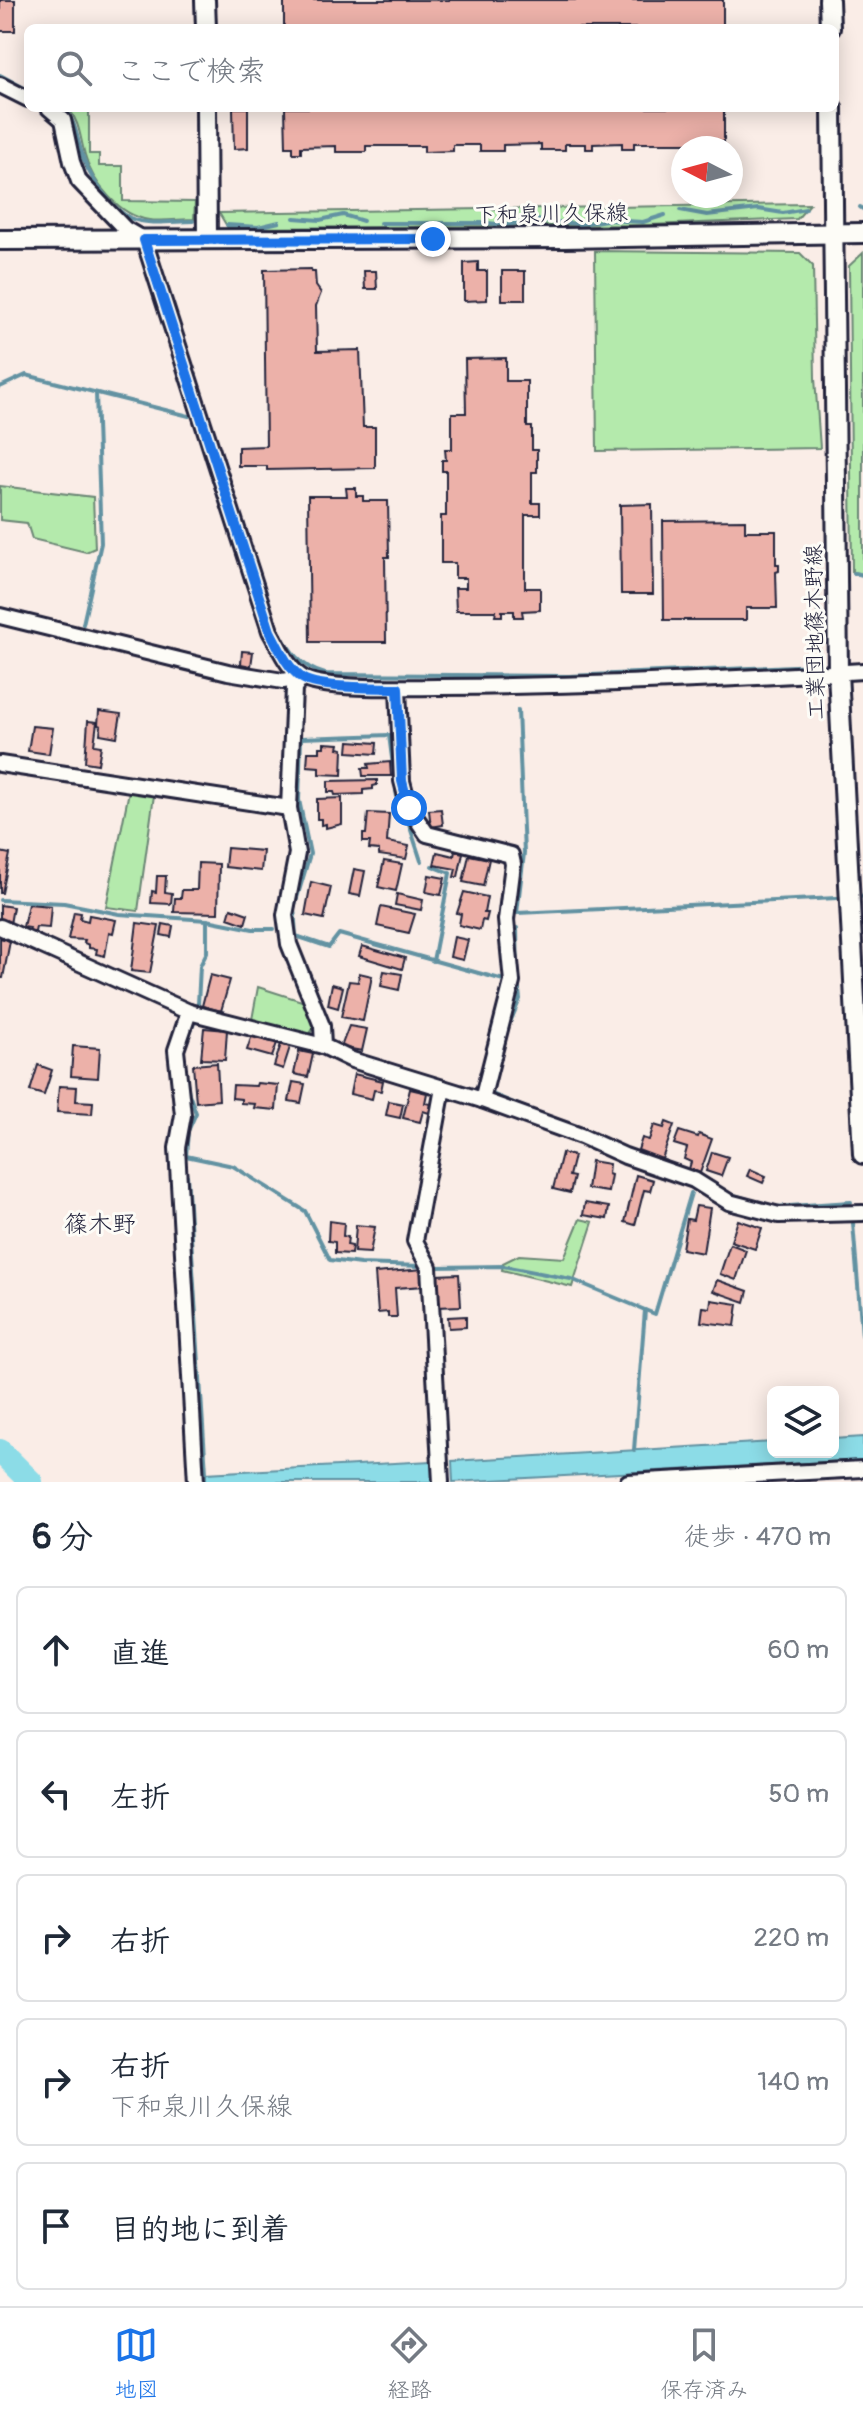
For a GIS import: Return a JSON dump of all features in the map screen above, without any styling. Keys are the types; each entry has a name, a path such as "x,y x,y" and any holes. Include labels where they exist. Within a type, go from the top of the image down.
{"street":[{"path":"205,0 206,24"},
{"path":"829,0 830,24"},
{"path":"0,85 24,97"},
{"path":"54,112 63,120 79,181 125,229 144,240 270,631 288,663 301,678"},
{"path":"206,112 207,239"},
{"name":"工業団地篠木野線","path":"832,112 838,672 863,1154"},
{"name":"下和泉川久保線","path":"0,240 564,238 863,233"},
{"path":"0,616 228,672 283,681 301,678 315,683 398,688 593,685 863,671"},
{"path":"301,678 294,688 289,808 297,853 285,915 289,944 322,1026 323,1046"},
{"path":"398,688 402,781 409,808 427,834 511,855 513,864 506,920 512,982 482,1100"},
{"path":"0,764 289,808"},
{"path":"0,927 189,1012 323,1046 352,1060 482,1100 694,1180 729,1202 779,1215 863,1213"},
{"path":"189,1012 176,1050 183,1115 177,1148 196,1482"},
{"path":"441,1482 429,1267 415,1241 443,1088"},
{"path":"628,1482 863,1469"}],"green space":[{"path":"89,112 89,154 99,154 99,166 123,166 123,201 195,202 194,219 149,220 118,205 101,187 89,166 72,113"},
{"path":"810,204 797,219 650,225 228,228 219,213 671,206 743,208 743,205"},
{"path":"595,251 800,253 813,266 820,448 597,451"},
{"path":"863,253 863,574 852,572 849,266"},
{"path":"0,486 93,497 95,548 86,552 32,539 27,523 0,520"},
{"path":"129,791 154,795 138,911 106,907"},
{"path":"258,987 305,1002 315,1026 306,1039 251,1025"},
{"path":"580,1219 593,1222 572,1287 502,1270 503,1263 519,1255 564,1258"}],"water":[{"path":"863,1437 863,1460 453,1482 452,1461 767,1442 767,1458 839,1458 839,1439"},
{"path":"431,1461 433,1482 206,1482 206,1473"}],"building":[{"path":"0,0 15,0 15,31 0,31"},
{"path":"284,0 723,0 723,24 284,24"},
{"path":"233,112 248,112 248,148 234,149"},
{"path":"285,112 724,112 724,136 671,136 671,143 634,143 634,149 622,149 622,143 593,144 593,149 586,149 586,144 565,144 565,150 541,150 541,144 503,145 503,151 480,151 480,145 453,145 453,151 424,152 424,146 366,146 366,152 336,152 336,146 301,147 301,153 293,153 293,147 286,147"},
{"path":"478,262 478,271 487,271 487,300 464,301 464,263"},
{"path":"311,269 315,272 316,286 321,293 316,306 317,351 360,350 363,427 375,427 375,468 267,470 267,466 238,466 238,447 266,446 264,270"},
{"path":"364,271 376,271 377,289 365,289"},
{"path":"502,271 525,271 525,300 502,300"},
{"path":"506,358 506,381 527,381 527,427 532,427 532,450 537,450 537,472 532,472 532,503 540,503 540,515 525,515 525,588 540,588 540,610 522,611 523,617 514,617 514,611 502,611 502,616 495,616 496,611 456,611 455,588 466,588 466,578 455,578 455,563 441,563 441,516 446,516 446,471 442,471 442,460 446,460 445,449 452,449 452,413 466,413 465,359"},
{"path":"346,488 356,488 356,496 363,496 363,501 388,501 386,642 310,642 308,496 347,496"},
{"path":"652,504 653,594 621,594 620,505"},
{"path":"745,520 745,531 776,531 776,564 779,564 779,571 776,572 777,608 746,608 746,620 664,620 663,521"},
{"path":"242,651 253,652 251,666 241,664"},
{"path":"99,711 121,714 117,737 100,734"},
{"path":"88,721 97,722 94,745 101,746 98,764 85,762"},
{"path":"32,726 53,728 49,754 28,751"},
{"path":"349,741 377,743 376,754 348,752"},
{"path":"324,743 339,744 338,748 343,749 342,775 319,774 319,767 307,766 308,752 320,752"},
{"path":"390,762 391,776 363,776 362,768 369,768 368,764"},
{"path":"377,780 373,789 363,790 363,794 335,795 328,792 328,781"},
{"path":"342,798 342,824 326,828 326,824 321,825 321,819 317,819 317,799"},
{"path":"441,809 443,825 431,827 429,810"},
{"path":"368,813 389,814 387,842 409,846 406,859 379,855 379,850 369,849 370,842 363,842"},
{"path":"227,848 263,851 261,871 225,867"},
{"path":"455,851 463,853 458,877 454,877 456,869 434,865 437,852 454,856"},
{"path":"0,852 10,854 2,893 0,893"},
{"path":"469,855 489,859 483,886 463,882"},
{"path":"384,861 402,864 396,891 378,887"},
{"path":"198,863 219,864 218,913 174,912 175,898 181,898 182,890 197,890"},
{"path":"354,869 365,871 360,896 349,894"},
{"path":"429,875 445,878 441,895 426,892"},
{"path":"157,876 166,876 165,892 172,893 171,904 151,903 152,891 156,892"},
{"path":"311,882 331,887 324,919 305,915"},
{"path":"464,892 487,897 484,913 488,913 486,921 482,920 480,930 459,925 461,914 457,913"},
{"path":"397,894 423,900 421,910 395,905"},
{"path":"28,904 51,906 49,928 36,927 35,932 29,932 30,928 23,927"},
{"path":"0,905 13,907 10,924 0,922"},
{"path":"381,907 415,914 409,933 377,926"},
{"path":"231,908 248,914 245,924 228,918"},
{"path":"74,912 81,913 80,919 88,921 89,915 116,920 113,933 109,932 105,956 96,954 97,949 89,948 85,940 68,939"},
{"path":"137,923 159,926 150,973 131,971"},
{"path":"163,924 173,926 171,937 161,935"},
{"path":"454,937 468,940 463,960 450,957"},
{"path":"0,938 10,941 3,978 0,978"},
{"path":"362,946 405,958 402,969 359,956"},
{"path":"384,971 402,974 399,990 381,986"},
{"path":"359,973 372,976 363,1021 341,1017 349,981 358,982"},
{"path":"210,975 230,980 221,1011 202,1006"},
{"path":"332,984 343,987 338,1008 328,1005"},
{"path":"349,1026 367,1029 362,1051 341,1047"},
{"path":"204,1028 227,1030 225,1060 201,1059"},
{"path":"252,1035 277,1043 272,1057 247,1050"},
{"path":"281,1044 290,1047 283,1069 274,1066"},
{"path":"73,1046 100,1048 98,1078 71,1076"},
{"path":"299,1051 313,1054 308,1077 294,1074"},
{"path":"217,1063 219,1100 196,1102 193,1065"},
{"path":"38,1065 52,1070 44,1095 30,1091"},
{"path":"354,1074 383,1081 381,1091 374,1090 372,1099 350,1094"},
{"path":"293,1082 305,1084 301,1103 289,1101"},
{"path":"257,1083 278,1085 276,1110 254,1108 255,1104 241,1103 241,1099 232,1098 233,1085 256,1086"},
{"path":"59,1086 77,1087 76,1101 93,1102 92,1114 57,1112"},
{"path":"410,1089 427,1093 425,1103 431,1104 429,1113 423,1111 420,1122 403,1118"},
{"path":"389,1101 403,1104 400,1118 386,1115"},
{"path":"666,1122 674,1125 662,1159 638,1150 642,1138 649,1140 654,1125 664,1128"},
{"path":"679,1131 712,1139 700,1173 689,1169 691,1162 684,1159 687,1148 674,1144"},
{"path":"712,1152 728,1157 721,1176 706,1171"},
{"path":"562,1153 574,1156 569,1176 574,1177 570,1193 553,1189"},
{"path":"591,1161 609,1164 608,1192 587,1189"},
{"path":"750,1169 766,1176 763,1183 747,1176"},
{"path":"636,1175 653,1180 650,1191 644,1190 635,1225 625,1222"},
{"path":"585,1203 609,1207 607,1219 583,1215"},
{"path":"696,1206 710,1208 703,1253 682,1249 687,1219 693,1220"},
{"path":"738,1220 762,1228 755,1249 731,1241"},
{"path":"329,1221 344,1223 343,1236 348,1237 347,1245 352,1246 351,1254 335,1253 335,1242 328,1241"},
{"path":"356,1225 375,1227 370,1253 354,1252"},
{"path":"730,1244 746,1250 736,1280 720,1274"},
{"path":"424,1269 425,1286 395,1288 397,1317 388,1317 388,1312 378,1313 375,1273"},
{"path":"459,1274 461,1306 437,1307 436,1275"},
{"path":"717,1280 748,1291 745,1302 713,1291"},
{"path":"711,1300 738,1304 735,1326 701,1322 703,1307 710,1308"},
{"path":"466,1316 466,1327 449,1328 448,1317"}],"waterway":[{"path":"0,75 24,88"},
{"path":"68,112 87,168 116,208 130,218 145,222 193,221"},
{"path":"680,210 707,215 758,209 783,213 806,209"},
{"path":"294,218 320,220 343,215 363,221"},
{"path":"380,223 506,225 535,220 580,224 607,220 643,222 665,215"},
{"path":"227,225 258,227 279,222"},
{"path":"158,259 276,627 295,656 316,671 325,674 569,676 818,665 818,574"},
{"path":"0,387 26,375 189,416"},
{"path":"83,624 101,543 96,393"},
{"path":"854,573 863,575"},
{"path":"518,710 524,853 517,913 837,898"},
{"path":"394,773 389,735 301,738 299,800 310,854 294,908 296,936 329,947 339,934 507,981"},
{"path":"0,757 73,768"},
{"path":"396,791 400,812"},
{"path":"409,824 421,861"},
{"path":"432,866 450,873 433,961"},
{"path":"0,900 64,903 119,914 207,920 253,929 274,929"},
{"path":"198,1004 200,966 207,952 207,920"},
{"path":"517,928 518,978"},
{"path":"505,1034 520,999 518,982"},
{"path":"185,1044 195,1021"},
{"path":"184,1064 196,1113 188,1131 186,1156 233,1166 305,1211 330,1260 421,1266"},
{"path":"495,1077 492,1094 531,1110"},
{"path":"187,1175 206,1473"},
{"path":"700,1176 718,1186"},
{"path":"645,1310 655,1314 691,1193"},
{"path":"734,1195 775,1207 851,1202"},
{"path":"853,1223 862,1335"},
{"path":"436,1267 503,1266 571,1279 645,1310 634,1450"},
{"path":"0,1451 31,1482"}],"district":[{"name":"篠木野","path":"100,1224"}],"route":[{"path":"409,808 402,781 398,688 315,683 301,678 288,663 270,631 144,240 433,239"}]}
